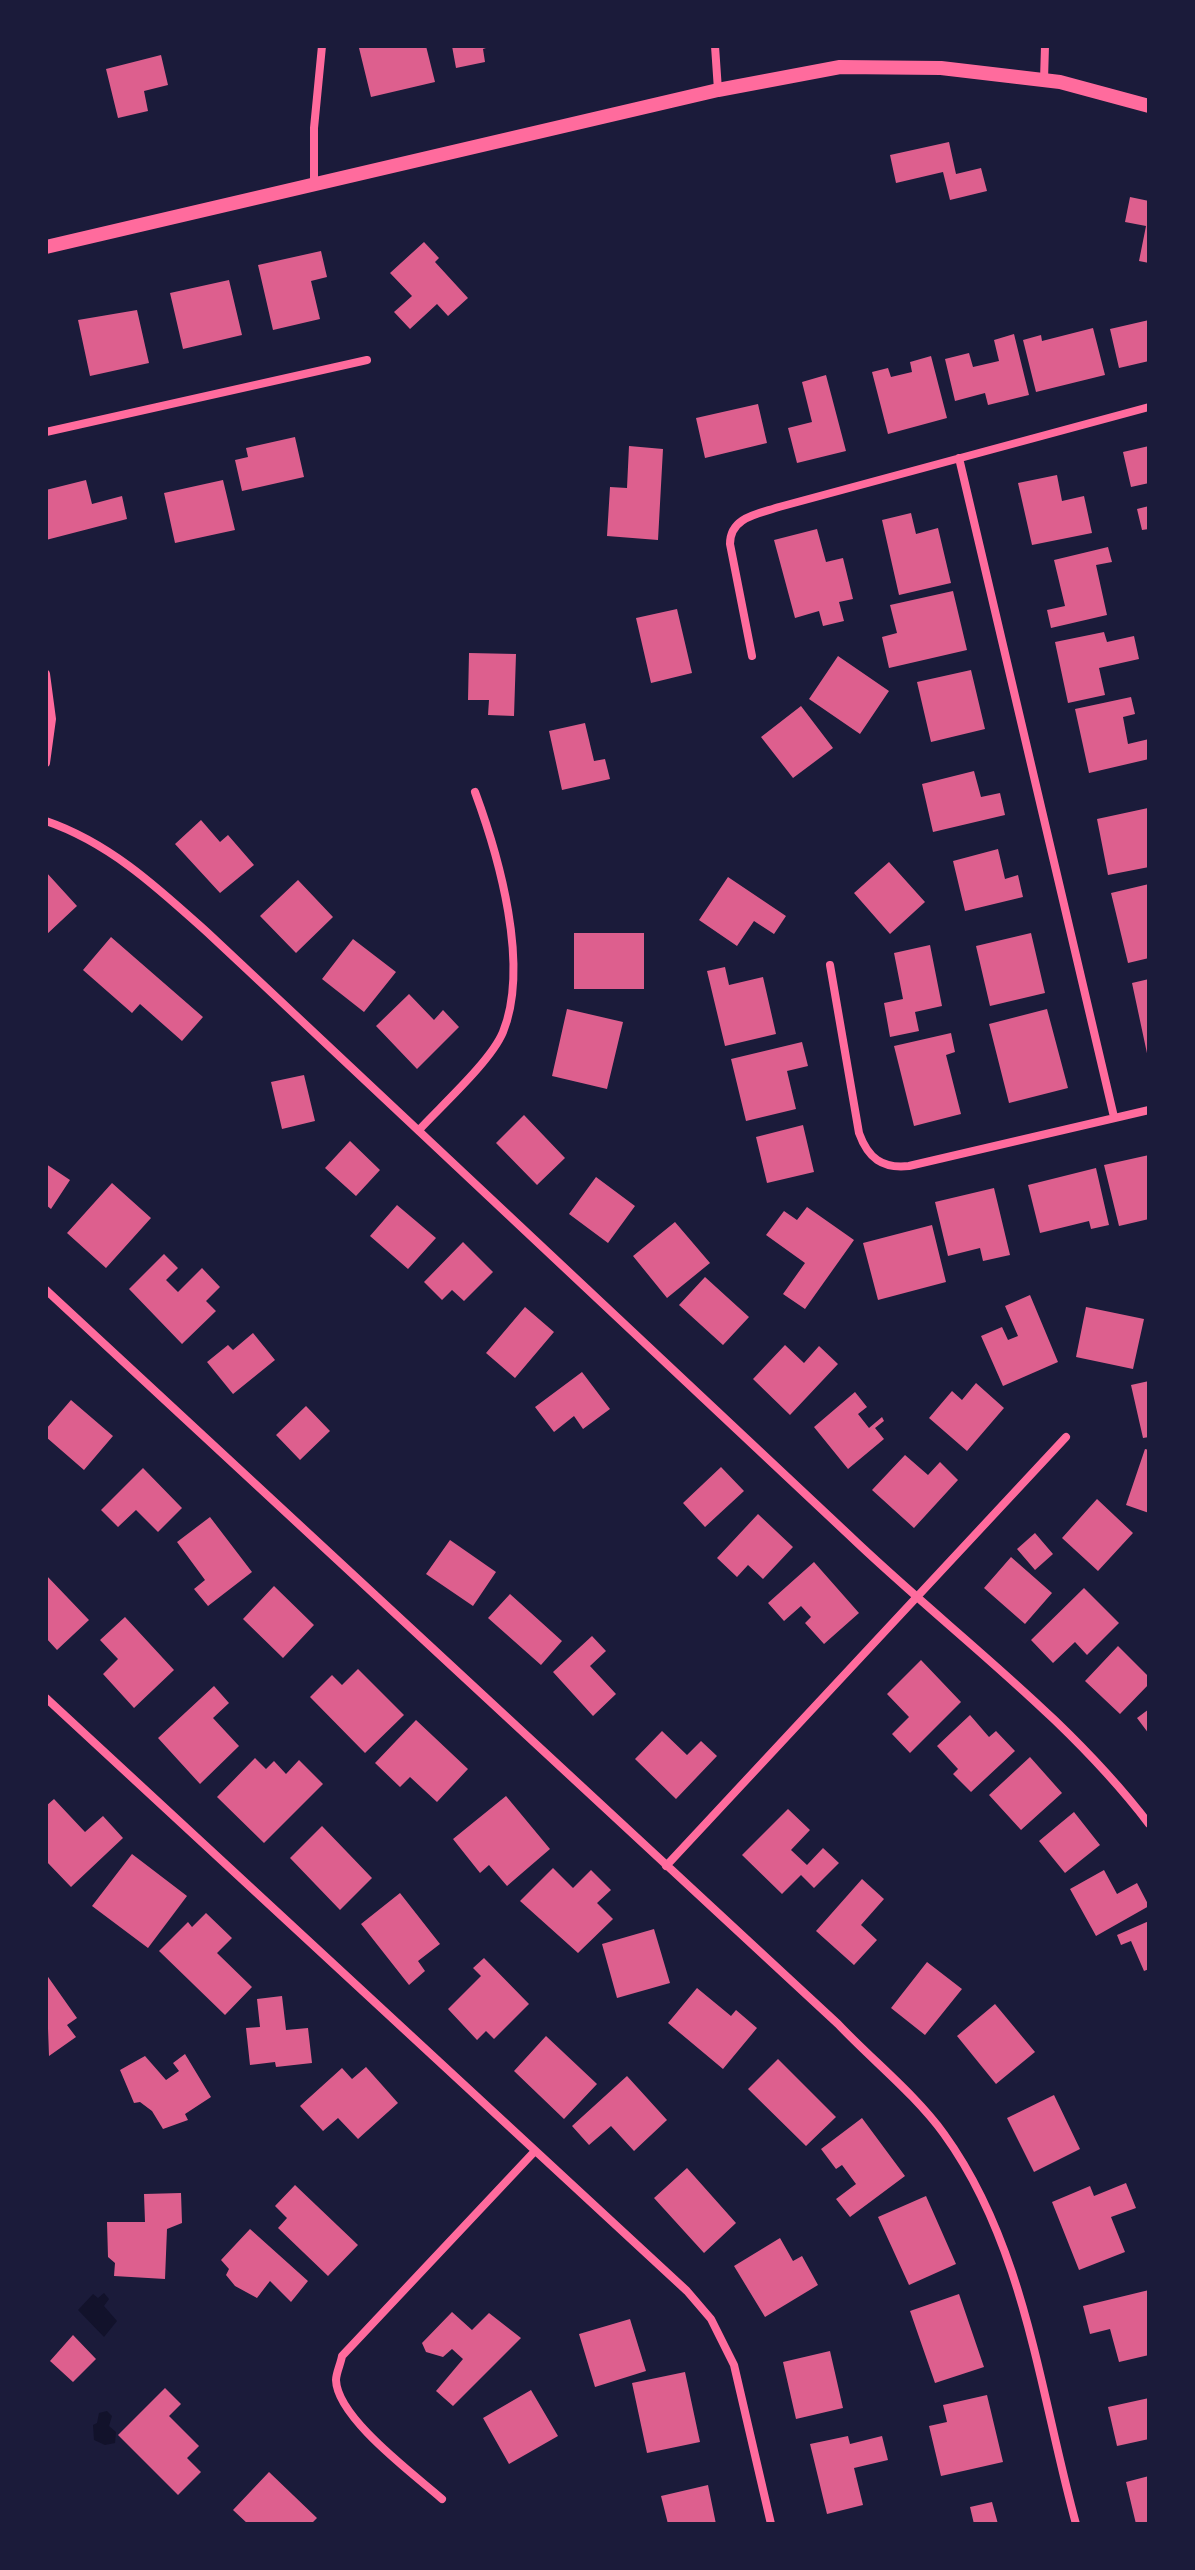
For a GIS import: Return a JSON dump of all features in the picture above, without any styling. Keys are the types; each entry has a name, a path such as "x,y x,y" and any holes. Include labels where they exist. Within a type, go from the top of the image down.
{"main road":[{"path":"46,247 718,90 840,67 941,68 1044,80 1149,106"}],"street":[{"path":"314,185 314,128 322,46"},
{"path":"715,46 718,90"},
{"path":"1044,80 1045,46"},
{"path":"46,432 367,360"},
{"path":"752,656 731,552 731,534 736,523 779,507 1149,407"},
{"path":"959,458 1114,1117"},
{"path":"46,674 52,719 46,763"},
{"path":"419,1130 502,1033 512,992 514,956 498,863 475,792"},
{"path":"46,821 67,828 129,863 1071,1739 1125,1792 1149,1824"},
{"path":"830,965 859,1133 867,1152 881,1163 909,1166 1149,1110"},
{"path":"46,1290 838,2024 942,2131 967,2168 991,2216 1016,2283 1076,2524"},
{"path":"666,1866 1066,1437"},
{"path":"46,1698 687,2291 711,2319 734,2365 771,2524"},
{"path":"442,2499 374,2438 343,2401 336,2381 342,2356 534,2152"}],"shaded area":[{"path":"104,2293 109,2299 104,2306 117,2321 104,2337 78,2310 93,2294 98,2298"},
{"path":"107,2411 112,2416 109,2426 116,2432 115,2443 105,2445 94,2440 93,2425 97,2423 99,2413"}],"building":[{"path":"426,46 435,82 371,97 359,48"},
{"path":"452,46 489,47 483,49 485,62 456,68"},
{"path":"161,55 168,85 144,91 148,111 118,118 106,69"},
{"path":"949,142 956,174 981,168 987,191 950,200 943,172 896,183 890,155"},
{"path":"1130,197 1149,201 1149,263 1139,261 1146,226 1125,222"},
{"path":"424,242 439,258 435,262 468,298 448,316 437,304 410,329 394,312 412,296 390,273"},
{"path":"321,251 327,277 311,281 320,319 273,330 258,265"},
{"path":"229,280 242,335 183,349 170,293"},
{"path":"137,310 149,363 90,376 78,320"},
{"path":"1149,320 1149,361 1119,368 1110,329"},
{"path":"1093,328 1105,375 1036,392 1023,340 1041,335 1042,341"},
{"path":"1014,334 1029,395 988,405 985,393 955,401 945,359 969,353 973,367 999,361 994,340"},
{"path":"931,356 947,418 888,434 872,372 888,368 891,377 912,372 910,362"},
{"path":"826,375 846,451 797,463 788,428 812,422 802,382"},
{"path":"758,404 767,443 705,458 696,418"},
{"path":"295,437 304,477 242,491 235,460 248,457 246,448"},
{"path":"629,446 663,449 658,540 607,536 610,487 627,488"},
{"path":"1149,446 1149,483 1131,487 1123,452"},
{"path":"1057,475 1062,501 1084,496 1092,533 1032,545 1018,483"},
{"path":"86,480 92,504 122,496 127,519 46,540 46,490"},
{"path":"223,480 235,530 175,543 164,493"},
{"path":"1149,506 1149,529 1142,530 1137,509"},
{"path":"911,513 916,534 938,528 951,583 899,595 882,520"},
{"path":"817,529 826,562 843,558 853,599 839,602 844,621 823,626 819,611 795,618 774,540"},
{"path":"1108,547 1112,562 1096,565 1107,615 1051,628 1047,610 1065,606 1054,560"},
{"path":"953,591 967,650 889,668 882,637 897,633 890,605"},
{"path":"677,609 692,673 651,683 636,618"},
{"path":"1104,632 1107,642 1134,636 1139,659 1099,668 1105,695 1068,703 1055,642"},
{"path":"469,653 516,654 514,716 488,715 489,700 468,700"},
{"path":"838,656 889,691 860,734 809,699"},
{"path":"971,670 985,729 931,742 917,682"},
{"path":"1131,697 1135,714 1123,717 1128,744 1149,739 1149,759 1089,773 1075,709"},
{"path":"801,706 833,748 793,778 761,737"},
{"path":"585,723 594,761 605,759 610,779 562,790 549,731"},
{"path":"974,771 981,797 1000,793 1005,815 933,832 922,784"},
{"path":"1148,808 1149,867 1108,875 1097,819"},
{"path":"201,820 220,842 228,835 254,865 220,893 175,844"},
{"path":"998,849 1005,879 1018,875 1023,897 965,911 953,861"},
{"path":"889,862 925,902 890,934 854,893"},
{"path":"46,872 77,906 46,935"},
{"path":"728,877 786,916 774,934 754,921 737,946 699,920"},
{"path":"298,880 333,917 296,953 260,916"},
{"path":"1149,884 1149,958 1128,963 1111,893"},
{"path":"574,933 644,933 644,989 574,989"},
{"path":"1031,933 1045,993 990,1006 976,946"},
{"path":"111,937 203,1017 182,1041 140,1004 132,1013 83,970"},
{"path":"353,939 396,972 364,1012 322,979"},
{"path":"930,945 942,1006 915,1012 919,1031 890,1037 884,1003 903,999 894,953"},
{"path":"725,967 729,985 763,977 776,1034 725,1046 707,971"},
{"path":"1149,979 1149,1058 1148,1058 1132,983"},
{"path":"409,994 434,1020 443,1010 459,1027 417,1069 376,1026"},
{"path":"567,1009 623,1022 607,1089 552,1076"},
{"path":"1047,1009 1068,1088 1009,1103 989,1024"},
{"path":"951,1033 955,1052 946,1055 961,1114 914,1126 894,1046"},
{"path":"802,1042 808,1066 787,1071 796,1109 746,1121 731,1059"},
{"path":"304,1075 315,1121 282,1129 271,1082"},
{"path":"524,1115 565,1158 537,1185 496,1143"},
{"path":"803,1125 814,1172 767,1183 756,1137"},
{"path":"350,1141 380,1170 356,1196 325,1168"},
{"path":"1149,1155 1149,1219 1119,1226 1104,1165"},
{"path":"46,1164 70,1180 51,1209 46,1205"},
{"path":"1096,1168 1109,1225 1091,1229 1089,1221 1040,1233 1028,1185"},
{"path":"596,1177 635,1206 608,1243 569,1214"},
{"path":"112,1183 151,1218 106,1268 67,1233"},
{"path":"994,1188 1010,1255 983,1261 980,1248 948,1256 935,1202"},
{"path":"397,1205 436,1238 408,1269 370,1236"},
{"path":"807,1207 854,1240 805,1309 783,1294 805,1263 766,1235 784,1211 797,1220"},
{"path":"675,1222 710,1263 667,1298 633,1256"},
{"path":"932,1225 946,1282 878,1300 863,1243"},
{"path":"463,1242 493,1272 464,1301 452,1290 442,1300 424,1282"},
{"path":"164,1254 178,1268 166,1280 178,1292 202,1268 220,1287 206,1301 216,1311 182,1344 129,1289"},
{"path":"705,1277 749,1317 723,1345 679,1305"},
{"path":"1030,1295 1058,1362 1003,1386 981,1336 1002,1327 1008,1340 1018,1336 1005,1306"},
{"path":"525,1307 554,1332 515,1378 486,1353"},
{"path":"1086,1307 1144,1319 1133,1369 1076,1357"},
{"path":"253,1333 275,1360 233,1394 207,1362 228,1345 233,1350"},
{"path":"785,1345 804,1363 819,1346 838,1364 790,1415 753,1379"},
{"path":"582,1372 610,1409 583,1429 574,1416 554,1432 535,1407"},
{"path":"1149,1381 1149,1437 1143,1438 1131,1385"},
{"path":"976,1383 1004,1408 967,1451 929,1418 952,1391 962,1400"},
{"path":"855,1392 867,1407 858,1414 869,1428 882,1417 884,1421 875,1428 884,1439 848,1469 814,1427"},
{"path":"71,1400 113,1436 84,1470 46,1437 46,1429"},
{"path":"306,1406 330,1431 300,1460 276,1435"},
{"path":"1145,1449 1149,1450 1149,1513 1126,1505"},
{"path":"905,1455 928,1475 940,1462 958,1480 914,1528 872,1490"},
{"path":"721,1467 744,1491 705,1527 683,1503"},
{"path":"143,1468 182,1508 158,1532 136,1510 118,1527 101,1510"},
{"path":"1097,1499 1133,1533 1098,1571 1062,1538"},
{"path":"758,1514 793,1547 763,1579 748,1565 737,1577 717,1558"},
{"path":"210,1517 252,1572 208,1606 194,1589 205,1580 177,1542"},
{"path":"1035,1533 1053,1554 1035,1570 1017,1549"},
{"path":"450,1540 496,1572 473,1606 426,1574"},
{"path":"1011,1557 1052,1593 1025,1624 984,1588"},
{"path":"814,1562 859,1613 824,1644 805,1623 811,1617 801,1606 784,1621 768,1603"},
{"path":"46,1575 89,1620 57,1650 46,1638"},
{"path":"274,1586 314,1625 283,1658 243,1619"},
{"path":"1084,1588 1119,1623 1087,1655 1075,1642 1053,1663 1031,1640"},
{"path":"510,1594 562,1641 541,1665 488,1618"},
{"path":"125,1617 174,1670 134,1708 103,1674 118,1659 100,1640"},
{"path":"592,1636 606,1651 590,1666 616,1694 593,1716 553,1672"},
{"path":"1118,1646 1149,1677 1149,1684 1120,1714 1085,1681"},
{"path":"921,1660 961,1702 910,1753 892,1734 909,1717 887,1694"},
{"path":"358,1669 404,1715 365,1753 310,1697 332,1675 342,1685"},
{"path":"214,1686 229,1703 213,1718 239,1746 200,1784 158,1738"},
{"path":"1149,1709 1149,1734 1137,1718"},
{"path":"970,1715 989,1737 996,1731 1015,1751 971,1792 953,1774 958,1769 937,1746"},
{"path":"416,1720 468,1769 437,1802 410,1777 400,1787 375,1763"},
{"path":"662,1731 687,1755 701,1741 717,1756 676,1799 635,1759"},
{"path":"1030,1757 1062,1793 1021,1830 989,1795"},
{"path":"255,1758 266,1769 274,1761 286,1774 299,1760 323,1784 264,1843 217,1797"},
{"path":"506,1796 550,1849 507,1886 489,1865 480,1873 453,1839"},
{"path":"54,1799 85,1832 103,1816 123,1838 71,1887 46,1861 46,1806"},
{"path":"788,1809 810,1830 791,1850 807,1865 823,1848 839,1863 814,1888 801,1875 782,1894 742,1855"},
{"path":"1074,1812 1100,1845 1065,1873 1039,1841"},
{"path":"322,1826 372,1878 340,1910 290,1858"},
{"path":"132,1854 187,1896 148,1948 92,1906"},
{"path":"553,1868 573,1888 591,1870 611,1890 597,1903 613,1919 578,1953 520,1901"},
{"path":"1104,1870 1117,1894 1137,1883 1149,1906 1096,1936 1070,1889"},
{"path":"862,1879 884,1899 861,1925 877,1940 854,1965 816,1931"},
{"path":"400,1893 440,1944 418,1961 425,1971 409,1985 361,1924"},
{"path":"206,1913 232,1938 217,1953 252,1987 225,2015 159,1951 188,1922 192,1927"},
{"path":"1149,1921 1149,1969 1144,1971 1131,1941 1121,1945 1117,1935"},
{"path":"654,1929 670,1983 617,1998 602,1944"},
{"path":"484,1958 529,2004 494,2039 486,2031 477,2040 448,2009 481,1976 473,1968"},
{"path":"927,1962 962,1989 925,2035 891,2008"},
{"path":"46,1974 77,2018 67,2025 76,2037 49,2056"},
{"path":"697,1988 731,2016 736,2010 757,2028 723,2069 668,2023"},
{"path":"282,1996 286,2030 308,2028 312,2063 276,2067 275,2062 250,2065 246,2028 260,2027 257,1999"},
{"path":"995,2004 1035,2052 996,2084 957,2036"},
{"path":"546,2036 597,2084 564,2119 514,2071"},
{"path":"185,2054 211,2097 185,2114 188,2120 163,2129 152,2111 140,2102 134,2103 120,2070 145,2056 166,2080 179,2071 173,2063"},
{"path":"778,2059 836,2117 806,2146 748,2089"},
{"path":"366,2067 398,2103 358,2139 338,2118 323,2131 300,2106 342,2068 352,2079"},
{"path":"627,2076 667,2120 634,2151 611,2126 589,2145 572,2126"},
{"path":"1054,2095 1080,2149 1034,2172 1007,2118"},
{"path":"862,2118 905,2176 850,2217 836,2199 856,2184 842,2165 836,2169 821,2149"},
{"path":"687,2168 736,2223 704,2253 654,2198"},
{"path":"1126,2183 1136,2208 1111,2217 1125,2252 1079,2270 1052,2202 1090,2186 1094,2196"},
{"path":"295,2185 358,2245 328,2276 278,2228 287,2218 275,2206"},
{"path":"181,2193 182,2223 167,2229 165,2279 114,2276 115,2263 108,2257 107,2222 145,2222 144,2194"},
{"path":"926,2196 956,2264 909,2285 878,2217"},
{"path":"250,2229 308,2281 291,2302 270,2281 257,2298 235,2286 226,2275 229,2269 221,2260"},
{"path":"780,2238 793,2261 802,2256 818,2285 765,2317 734,2266"},
{"path":"1149,2290 1149,2355 1119,2362 1110,2329 1090,2334 1083,2306"},
{"path":"959,2294 984,2367 935,2383 910,2311"},
{"path":"452,2312 472,2330 489,2313 521,2338 453,2406 436,2391 463,2359 452,2349 443,2357 426,2352 422,2343"},
{"path":"630,2319 646,2371 595,2387 579,2334"},
{"path":"73,2335 96,2359 73,2382 50,2361"},
{"path":"830,2351 843,2408 796,2419 783,2362"},
{"path":"685,2372 700,2442 647,2453 632,2383"},
{"path":"165,2388 181,2404 169,2416 199,2446 187,2458 201,2472 178,2495 118,2435"},
{"path":"531,2390 558,2436 509,2464 483,2418"},
{"path":"987,2395 1003,2462 941,2476 929,2426 947,2422 943,2405"},
{"path":"1149,2398 1149,2439 1117,2446 1108,2407"},
{"path":"848,2436 850,2444 882,2436 888,2460 854,2468 863,2505 827,2514 810,2444"},
{"path":"269,2472 317,2518 311,2524 248,2524 233,2510"},
{"path":"1149,2476 1149,2524 1136,2524 1126,2482"},
{"path":"708,2485 716,2524 668,2524 661,2496"},
{"path":"992,2502 998,2524 974,2524 970,2507"}]}
